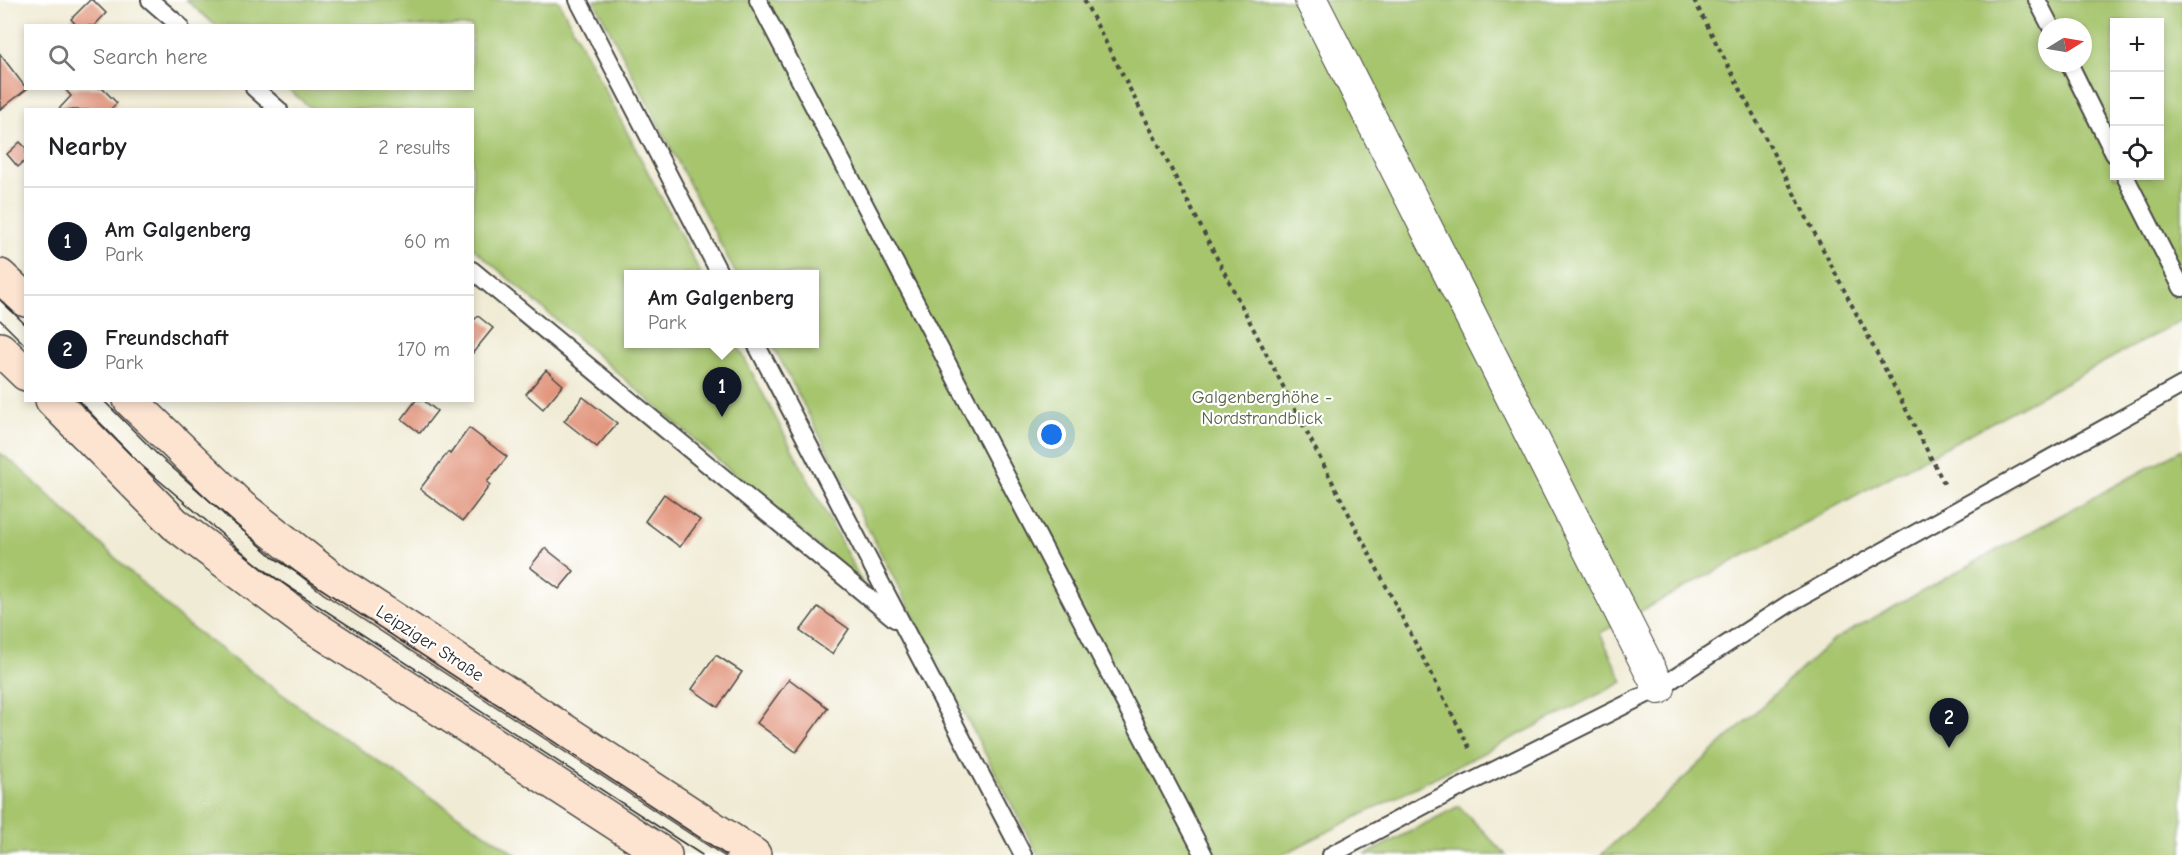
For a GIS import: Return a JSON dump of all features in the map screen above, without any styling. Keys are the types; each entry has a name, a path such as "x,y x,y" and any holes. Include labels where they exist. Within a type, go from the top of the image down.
{"main road":[{"path":"0,276 24,298"},
{"path":"0,349 24,372"},
{"path":"54,402 176,524 303,620 665,855"},
{"name":"Leipziger Straße","path":"132,402 241,507 334,580 754,855"}],"street":[{"path":"1311,0 1659,688"}],"lane":[{"path":"150,0 178,24"},
{"path":"578,0 718,270"},
{"path":"758,0 1204,855"},
{"path":"2037,0 2046,18"},
{"path":"2074,72 2110,144"},
{"path":"256,90 277,108"},
{"path":"2127,180 2182,288"},
{"path":"474,272 902,625"},
{"path":"758,348 1023,855"},
{"path":"1331,855 1659,688 1790,603 2182,385"}],"path":[{"path":"1084,0 1484,776"},
{"path":"1694,0 1958,510"}],"green space":[{"path":"186,0 558,0 699,270 624,270 624,348 739,348 864,586 474,249 474,108 311,108 289,90 474,90 474,24 214,24"},
{"name":"Galgenberghöhe - Nordstrandblick","path":"594,0 2182,0 2182,320 1600,633 1623,682 1282,855 1038,855 774,348 819,348 819,270 734,270"},
{"path":"2182,449 2182,855 1601,855 1833,640"},
{"path":"0,453 15,464 185,623 323,724 517,855 0,855"},
{"path":"1459,806 1506,855 1365,855"}],"building":[{"path":"90,0 93,0 106,13 96,24 75,24 71,19"},
{"path":"0,54 25,90 0,110"},
{"path":"66,90 104,90 117,103 112,108 60,108 71,96"},
{"path":"20,142 24,146 24,162 18,167 7,154"},
{"path":"478,316 493,328 474,352 474,320"},
{"path":"546,370 563,385 543,409 526,394"},
{"path":"583,397 617,423 597,447 564,421"},
{"path":"415,402 426,402 437,411 420,433 402,419"},
{"path":"469,428 507,457 487,482 490,485 463,521 420,489"},
{"path":"664,494 700,520 680,547 645,521"},
{"path":"545,548 574,571 559,589 530,567"},
{"path":"818,607 849,629 832,654 800,631"},
{"path":"716,655 742,672 718,707 692,689"},
{"path":"789,679 828,708 796,752 757,723"}],"tram line":[{"path":"0,300 24,323"},
{"path":"0,320 24,344"},
{"path":"80,402 140,464 266,572 702,855"},
{"path":"105,402 158,455 273,557 726,855"}],"place":[{"name":"Am Galgenberg","path":"722,417"},
{"name":"Freundschaft","path":"1949,748"}]}
